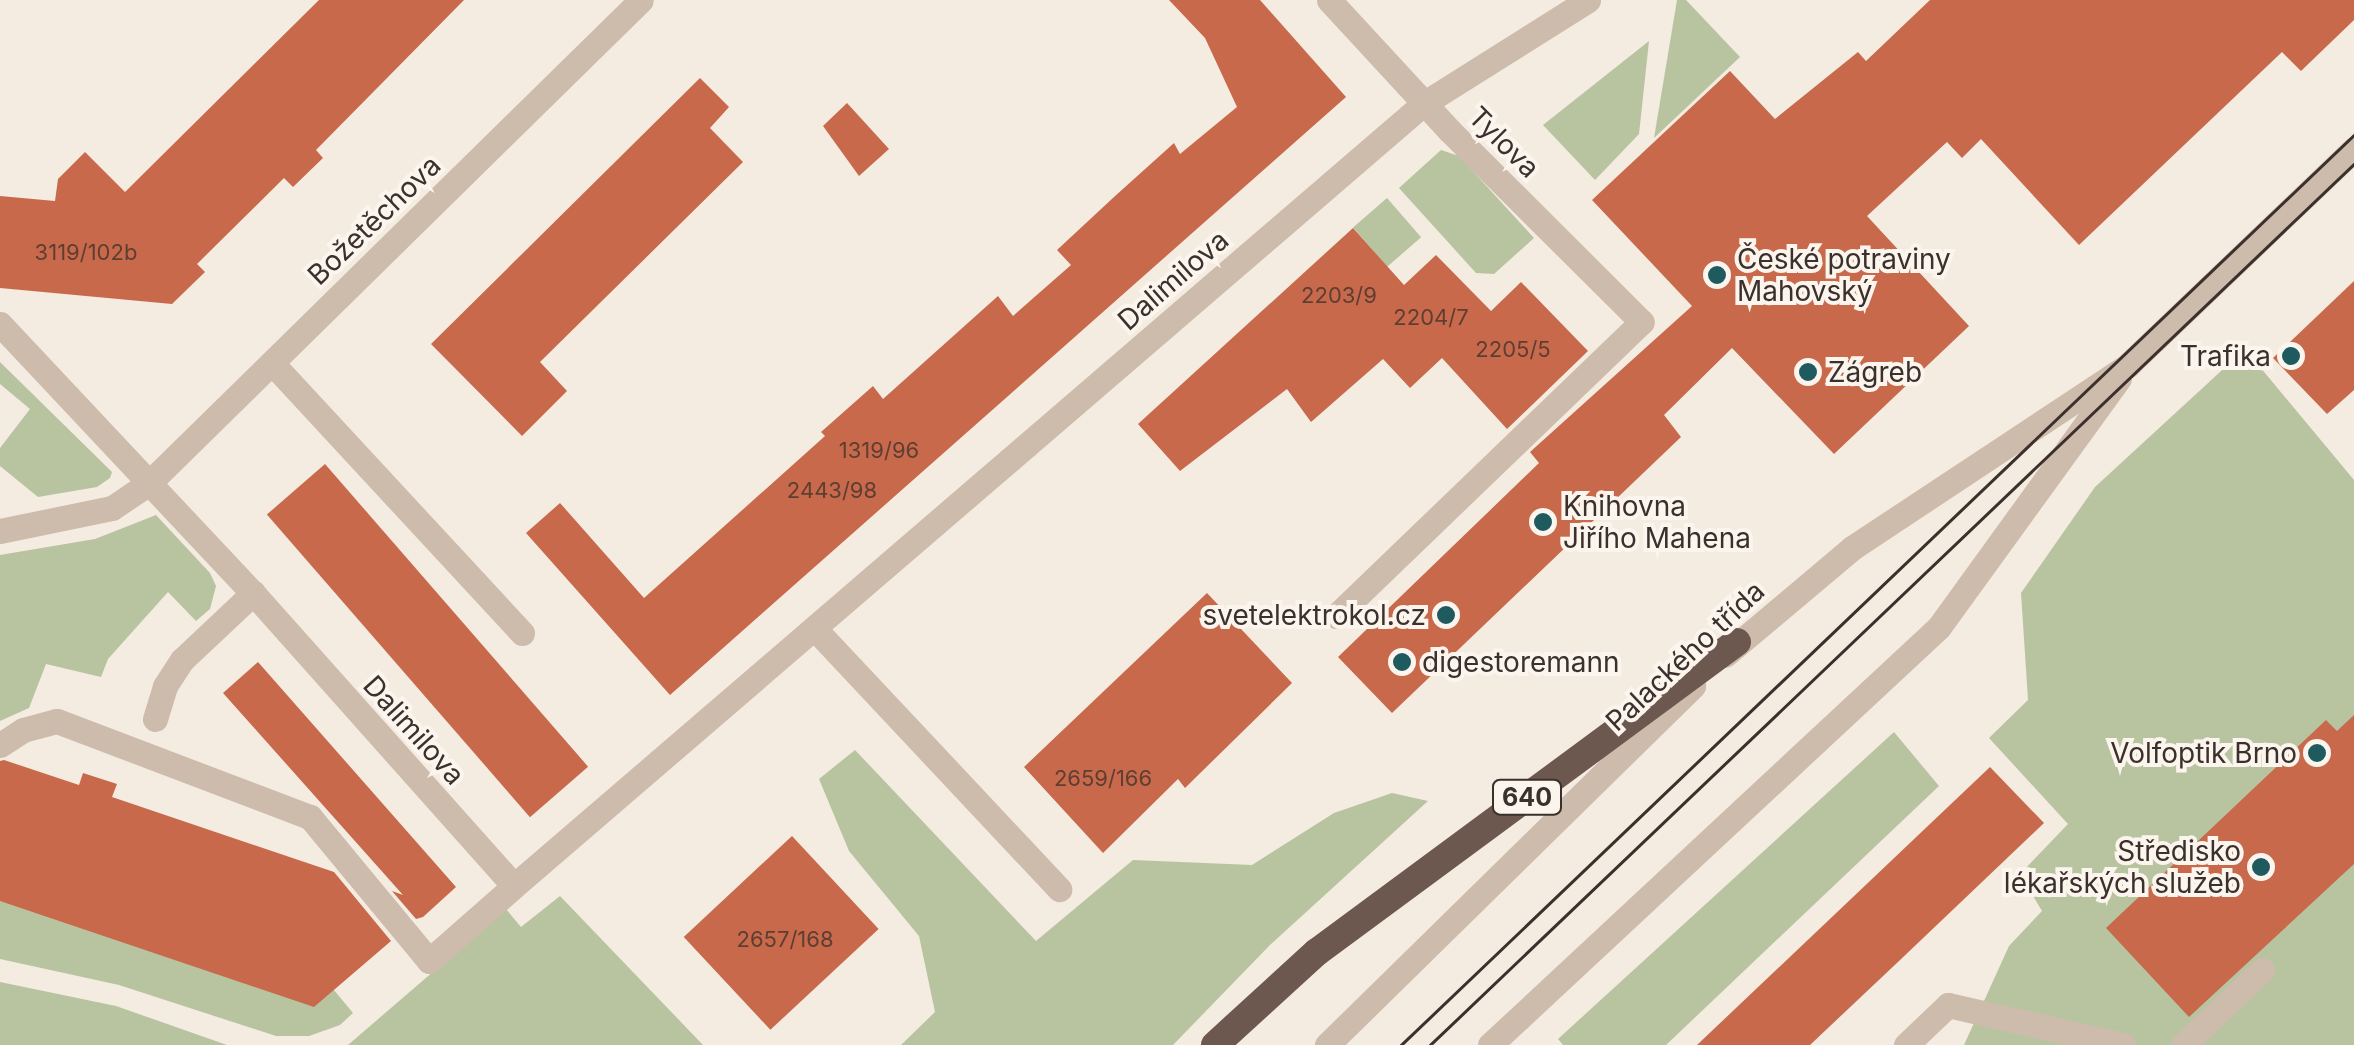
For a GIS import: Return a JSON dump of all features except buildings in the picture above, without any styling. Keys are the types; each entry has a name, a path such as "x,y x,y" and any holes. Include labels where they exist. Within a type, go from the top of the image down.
{"highway":[{"name":"640","path":"1215,1045 1317,952 1738,642"}],"street":[{"name":"Božetěchova","path":"0,531 112,508 149,483 642,0"},
{"name":"Tylova","path":"1329,0 1423,104 1642,322 1336,616"},
{"name":"Dalimilova","path":"0,324 253,593 514,886 1423,104 1588,0"},
{"name":"Palackého třída","path":"1490,1045 1939,627 2128,366 2354,149"},
{"path":"272,363 522,633"},
{"name":"Palackého třída","path":"1327,1045 1738,642 1852,548 2128,366"},
{"path":"155,719 165,686 182,660 253,593"},
{"path":"815,630 1059,889"},
{"path":"0,745 23,730 56,721 310,817 429,961 514,886"},
{"path":"2183,1045 2262,970"},
{"path":"1906,1045 1948,1005 2123,1045"}],"green space":[{"path":"1677,0 1686,0 1740,57 1654,138"},
{"path":"1649,41 1639,134 1595,180 1543,125"},
{"path":"1441,150 1459,156 1534,238 1494,274 1476,273 1399,188"},
{"path":"1387,198 1421,237 1387,267 1353,228"},
{"path":"2245,349 2354,480 2354,1045 1964,1045 2009,946 2042,911 2020,874 2068,824 1989,738 2028,700 2021,593 2095,487"},
{"path":"0,362 112,472 110,478 97,487 38,497 0,466 0,448 30,409 0,384"},
{"path":"156,515 210,573 216,586 210,609 196,621 168,592 108,659 101,677 46,664 29,708 0,721 0,555 95,539"},
{"path":"1894,732 1939,786 1666,1045 1563,1045 1558,1039"},
{"path":"855,750 1036,941 1133,860 1252,865 1334,813 1392,793 1428,801 1270,945 1173,1045 901,1045 935,1012 919,936 849,851 819,779"},
{"path":"560,896 703,1045 348,1045 506,909 521,927"},
{"path":"0,901 334,990 353,1013 340,1025 309,1036 276,1036 119,985 0,959"},
{"path":"0,982 116,1006 227,1045 0,1045"}],"tram line":[{"path":"1401,1045 2354,135"},
{"path":"1430,1045 2354,164"}],"place":[{"name":"České potraviny Mahovský","path":"1717,275"},
{"name":"Trafika","path":"2291,356"},
{"name":"Zágreb","path":"1808,372"},
{"name":"Knihovna Jiřího Mahena","path":"1543,522"},
{"name":"svetelektrokol.cz","path":"1446,615"},
{"name":"digestoremann","path":"1402,662"},
{"name":"Volfoptik Brno","path":"2317,753"},
{"name":"Středisko lékařských služeb","path":"2261,867"}]}
